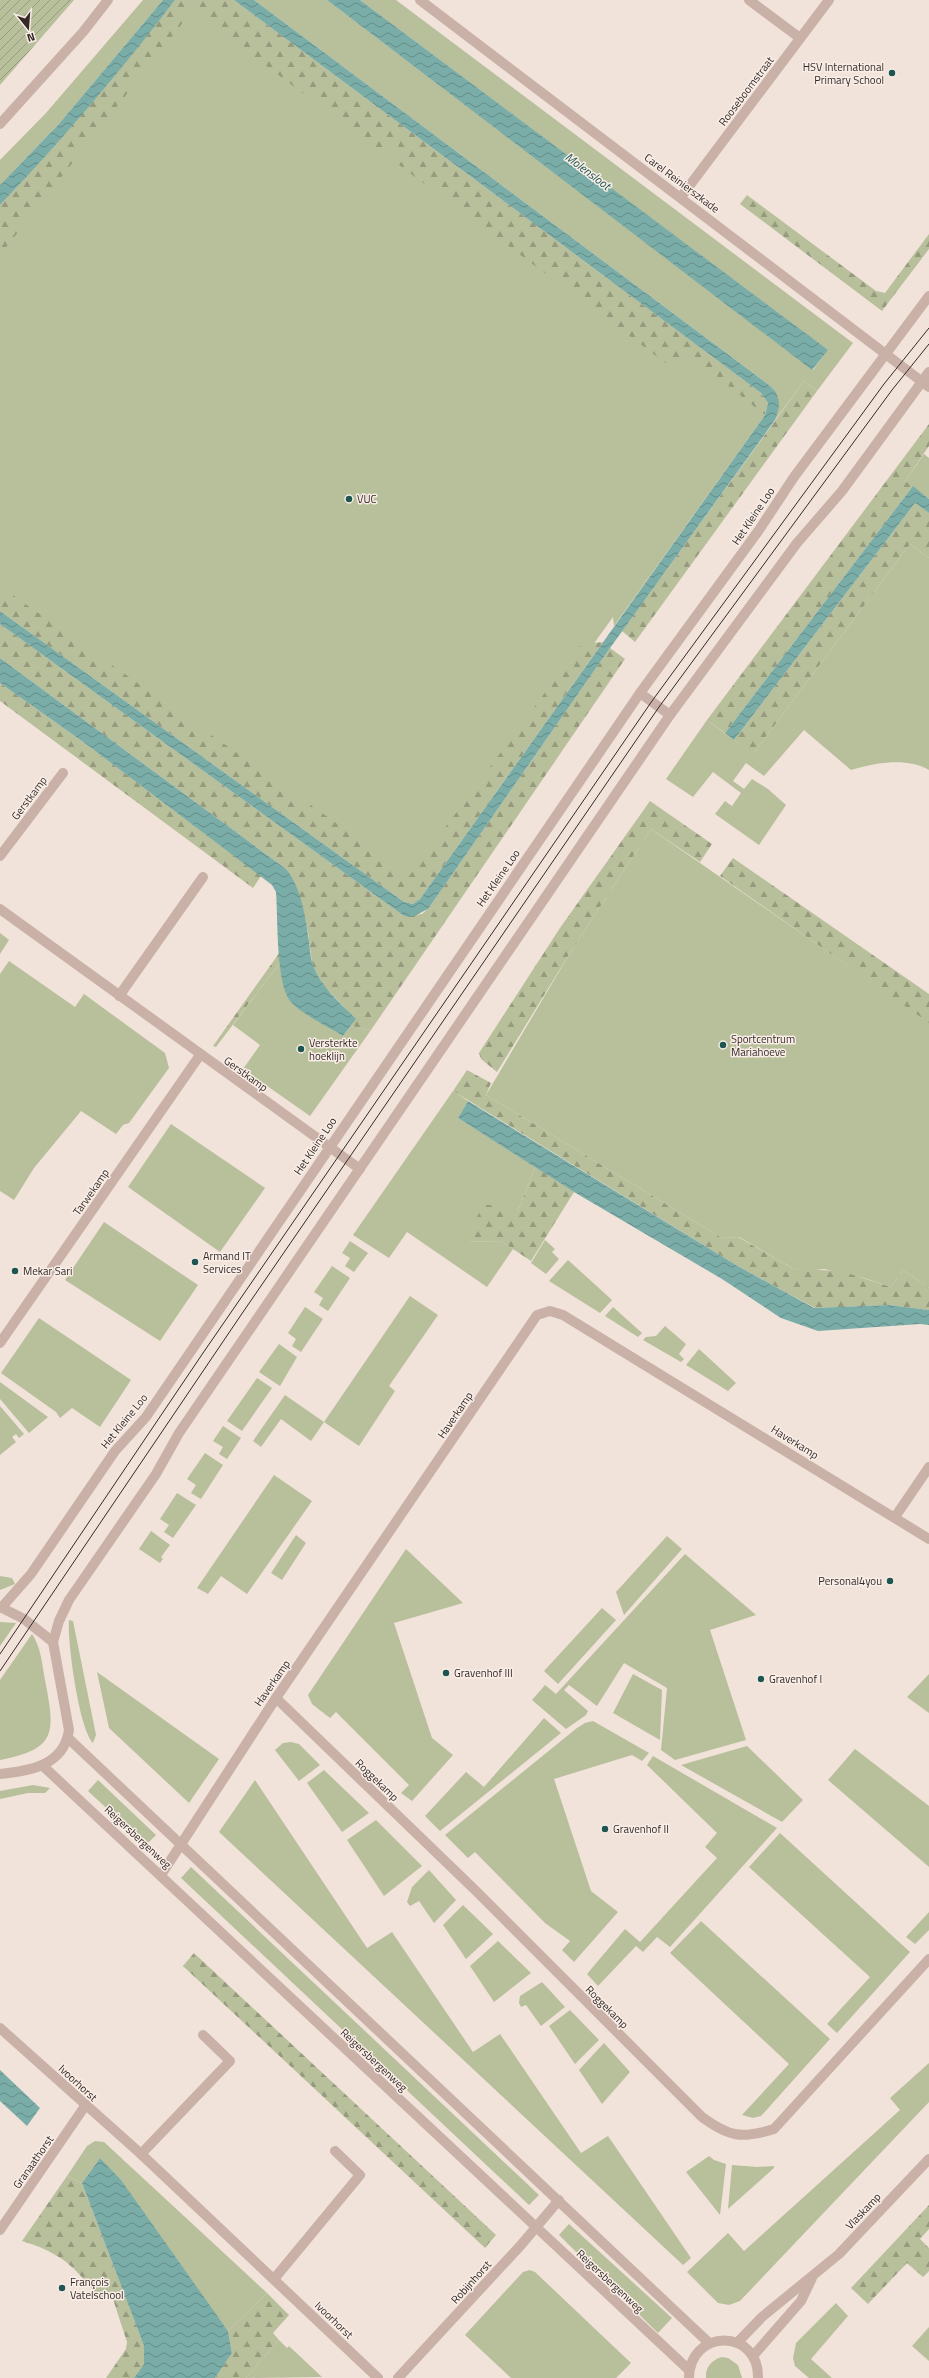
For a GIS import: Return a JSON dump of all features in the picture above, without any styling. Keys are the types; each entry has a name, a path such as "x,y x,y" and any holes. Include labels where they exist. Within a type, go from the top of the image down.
{"street":[{"path":"0,124 73,44 108,0"},
{"name":"Carel Reinierszkade","path":"420,0 681,197 822,308 925,384"},
{"path":"749,0 800,38"},
{"name":"Rooseboomstraat","path":"681,197 829,0"},
{"name":"Het Kleine Loo","path":"1,1607 31,1574 114,1451 146,1417 640,693 759,530 794,477 929,296"},
{"path":"0,1774 43,1766 59,1752 68,1738 69,1730 53,1642 59,1621 69,1600 156,1474 179,1433 670,715 797,543 842,491 925,384 929,372"},
{"path":"640,693 670,715"},
{"name":"Gerstkamp","path":"0,856 63,773"},
{"path":"119,996 203,877"},
{"name":"Gerstkamp","path":"0,909 360,1169"},
{"name":"Tarwekamp","path":"0,1343 200,1054"},
{"name":"Haverkamp","path":"161,1875 180,1843 276,1698 537,1315 550,1311 570,1319 929,1539"},
{"path":"895,1517 929,1467"},
{"path":"1,1607 31,1625 53,1642"},
{"name":"Roggekamp","path":"276,1698 474,1889 702,2117 718,2129 733,2135 750,2136 774,2129 929,1959"},
{"name":"Reigersbergenweg","path":"68,1738 709,2343"},
{"name":"Reigersbergenweg","path":"43,1766 161,1875 689,2374"},
{"name":"Ivoorhorst","path":"0,2028 85,2106 141,2154 378,2378"},
{"path":"141,2154 230,2061 203,2035"},
{"name":"Granaathorst","path":"0,2230 85,2106"},
{"path":"274,2279 360,2175 335,2151"},
{"name":"Vlaskamp","path":"737,2343 762,2316 839,2254 929,2160"},
{"name":"Robijnhorst","path":"398,2378 559,2200"},
{"name":"Vlaskamp","path":"753,2356 801,2300 812,2276"},
{"path":"689,2374 696,2354 709,2343 728,2340 737,2343 753,2356 757,2364 758,2378"}],"green space":[{"path":"0,0 74,0 0,85"},
{"path":"143,0 163,0 58,125 0,185 0,160 46,113"},
{"path":"175,0 234,0 761,393 768,403 765,415 691,356 678,372 399,165 407,153 391,141 382,152 192,11 0,255 0,205 90,104"},
{"name":"VUC","path":"176,0 217,0 767,404 761,411 765,415 614,626 613,617 414,894 0,594 0,207"},
{"path":"254,0 327,0 813,370 827,350 360,0 396,0 853,343 817,391 804,381 775,420 778,411 778,401 775,392 769,385"},
{"path":"747,195 876,291 885,293 929,234 929,249 882,311 740,204"},
{"path":"804,381 817,391 635,642 622,631"},
{"path":"929,424 929,446 905,481 913,486 725,733 707,720"},
{"path":"924,454 929,458 929,499 905,481"},
{"path":"915,503 929,513 929,558 910,544 752,754 734,740"},
{"path":"910,544 929,558 929,770 911,764 891,762 851,770 804,730 764,776 746,763 733,781 744,789 752,779 768,789 786,805 759,845 715,814 725,801 732,806 741,793 713,772 693,797 666,779 707,720 753,754"},
{"path":"0,586 410,875 581,644 603,642 420,899 413,904 404,902 0,611"},
{"path":"0,624 404,916 422,914 428,909 610,648 625,659 371,1030 351,1026 355,1019 324,986 317,974 312,963 308,932 286,869 0,658"},
{"path":"0,683 86,744 261,876 253,888 0,701"},
{"path":"650,801 712,844 700,862 651,829 573,948 497,1072 481,1059 479,1053 560,928"},
{"name":"Sportcentrum Mariahoeve","path":"651,829 929,1022 929,1288 903,1270 891,1287 864,1278 824,1269 808,1271 794,1269 739,1237 722,1238 486,1095 573,948"},
{"path":"733,858 929,994 929,1023 720,876"},
{"path":"0,933 9,940 0,954"},
{"path":"280,952 281,961 216,1047 213,1046"},
{"path":"9,961 75,1007 84,994 165,1053 169,1068 129,1123 123,1125 116,1134 81,1111 34,1168 14,1200 0,1191 0,974"},
{"path":"281,961 289,999 343,1036 351,1026 371,1030 310,1116 243,1069 260,1045 233,1025"},
{"path":"467,1070 491,1083 486,1095 722,1238 738,1237 794,1269 841,1271 891,1287 903,1270 929,1288 929,1310 889,1305 815,1308 736,1265 453,1091"},
{"path":"453,1091 468,1101 458,1118 535,1167 518,1211 463,1242 501,1241 513,1249 487,1287 407,1232 389,1258 353,1235"},
{"path":"171,1124 265,1188 220,1252 128,1187"},
{"path":"535,1167 574,1192 531,1261 501,1241 463,1242 484,1204 518,1211"},
{"path":"104,1222 198,1285 160,1341 65,1280"},
{"path":"545,1240 555,1249 552,1252 559,1259 546,1274 531,1263"},
{"path":"350,1241 368,1253 354,1272 345,1266 350,1258 342,1253"},
{"path":"568,1260 612,1300 600,1313 549,1281"},
{"path":"332,1266 350,1278 328,1311 319,1305 323,1298 314,1292"},
{"path":"410,1296 438,1315 389,1386 395,1391 359,1446 324,1422"},
{"path":"305,1307 323,1319 301,1352 292,1346 296,1339 288,1333"},
{"path":"613,1307 642,1333 638,1337 605,1316"},
{"path":"39,1318 131,1380 100,1427 72,1408 60,1418 56,1412 1,1373"},
{"path":"665,1326 686,1344 679,1354 684,1359 681,1362 643,1340 646,1337 656,1336"},
{"path":"279,1344 297,1357 280,1386 259,1372"},
{"path":"699,1349 736,1383 728,1391 686,1365"},
{"path":"257,1378 272,1388 242,1431 227,1421"},
{"path":"0,1382 48,1417 29,1433 0,1399"},
{"path":"285,1395 324,1422 311,1441 281,1419 261,1447 253,1441"},
{"path":"0,1406 24,1434 19,1438 16,1434 12,1437 16,1442 0,1455"},
{"path":"223,1426 241,1438 227,1459 219,1454 223,1447 213,1441"},
{"path":"205,1453 223,1465 201,1499 191,1493 196,1485 187,1479"},
{"path":"274,1475 312,1501 247,1594 221,1576 208,1594 197,1588"},
{"path":"177,1493 196,1505 173,1538 164,1532 169,1525 160,1519"},
{"path":"151,1531 170,1545 161,1557 163,1559 160,1563 139,1549"},
{"path":"296,1535 306,1543 282,1580 271,1573"},
{"path":"667,1536 682,1549 624,1615 616,1592"},
{"path":"406,1549 463,1603 394,1623 432,1738 453,1755 412,1801 401,1793 409,1785 336,1712 330,1718 312,1704 308,1695"},
{"path":"685,1554 756,1615 710,1630 746,1740 675,1760 661,1750 667,1688 624,1663 597,1706 569,1685 564,1690 588,1711 586,1715 566,1729 532,1700 545,1685 556,1694"},
{"path":"0,1576 12,1578 15,1584 0,1590"},
{"path":"602,1608 616,1620 558,1684 544,1671"},
{"path":"69,1620 73,1621 96,1735 93,1743 88,1735 83,1721 75,1684 70,1646"},
{"path":"0,1622 16,1623 0,1646"},
{"path":"32,1634 39,1650 42,1662 48,1698 50,1725 48,1735 42,1744 33,1750 19,1756 0,1760 0,1680"},
{"path":"97,1672 219,1759 189,1803 109,1728"},
{"path":"633,1674 662,1690 660,1740 613,1713"},
{"path":"929,1674 929,1713 907,1697"},
{"path":"544,1718 561,1733 440,1831 425,1816 466,1772 484,1787"},
{"path":"593,1721 649,1753 642,1761 632,1755 554,1779 591,1891 618,1912 574,1962 562,1950 570,1941 545,1923 475,1852 468,1858 445,1835 577,1728 585,1723"},
{"path":"291,1742 299,1744 320,1765 299,1781 275,1750 283,1743"},
{"path":"747,1746 803,1800 782,1822 681,1765"},
{"path":"855,1749 929,1806 929,1867 828,1780"},
{"path":"653,1756 777,1828 670,1947 657,1937 643,1952 636,1946 598,1986 587,1974 625,1929 640,1942 717,1858 705,1847 717,1833 647,1765"},
{"path":"324,1770 369,1813 342,1832 307,1783"},
{"path":"98,1780 156,1835 146,1845 88,1791"},
{"path":"255,1780 367,1948 392,1932 473,2052 500,2034 581,2153 608,2136 691,2258 683,2265 219,1832"},
{"path":"33,1785 50,1788 45,1793 28,1793 0,1799 0,1791"},
{"path":"376,1820 422,1866 384,1896 347,1840"},
{"path":"780,1833 910,1952 837,2033 827,2024 870,1977 749,1867"},
{"path":"191,1867 539,2195 529,2205 181,1878"},
{"path":"429,1870 456,1900 434,1923 419,1901 410,1906 407,1902 412,1887"},
{"path":"463,1905 493,1934 466,1959 443,1925"},
{"path":"929,1912 929,1930 915,1944 906,1937"},
{"path":"701,1921 830,2039 761,2116 753,2118 742,2115 789,2064 670,1953"},
{"path":"498,1941 531,1973 494,2002 470,1966"},
{"path":"194,1953 496,2235 485,2248 183,1966"},
{"path":"542,1982 565,2007 541,2026 526,2005 521,2007 519,2003 520,1996"},
{"path":"570,2010 599,2040 575,2064 549,2026"},
{"path":"604,2043 630,2072 602,2104 579,2070"},
{"path":"929,2063 929,2102 740,2301 729,2305 718,2303 687,2272 728,2233 744,2251 900,2110 890,2098"},
{"path":"95,2141 104,2142 267,2293 228,2331 100,2158 82,2183 67,2176 87,2146"},
{"path":"709,2156 714,2160 726,2164 720,2215 686,2172"},
{"path":"732,2165 757,2167 774,2166 774,2168 728,2209"},
{"path":"67,2176 82,2183 144,2346 144,2364 134,2378 106,2378 126,2349 127,2342 112,2296 99,2299 74,2269 66,2262 47,2250 22,2241"},
{"path":"929,2205 929,2229 920,2239 929,2248 929,2271 923,2277 907,2263 868,2304 851,2288"},
{"path":"569,2224 672,2318 658,2333 559,2235"},
{"path":"530,2270 535,2272 631,2363 616,2378 511,2378 465,2335 523,2272"},
{"path":"267,2293 289,2315 273,2333 279,2340 246,2378 215,2378 232,2353 228,2331"},
{"path":"836,2303 848,2316 811,2359 832,2378 809,2378 795,2366 793,2358 796,2343"},
{"path":"929,2327 929,2361 912,2346"},
{"path":"279,2340 287,2348 289,2346 322,2377 246,2378"},
{"path":"722,2357 728,2358 738,2365 742,2378 706,2378 707,2370 710,2364"}],"water":[{"path":"163,0 175,0 90,105 0,205 0,185 58,125"},
{"path":"234,0 254,0 769,385 776,393 779,401 775,420 610,648 428,909 412,917 404,916 0,624 0,611 404,902 413,904 420,899 765,415 768,403 761,393"},
{"name":"Molensloot","path":"327,0 360,0 828,350 812,370"},
{"path":"913,486 929,499 929,513 915,503 734,740 725,733"},
{"path":"0,658 286,869 296,885 302,903 311,959 316,973 326,988 356,1019 343,1036 305,1014 288,998 281,976 279,962 276,892 272,885 86,744 0,683"},
{"path":"468,1101 736,1265 814,1308 889,1305 929,1310 929,1325 920,1324 818,1331 781,1318 722,1279 574,1192 458,1118"},
{"path":"0,2070 40,2108 27,2126 0,2101"},
{"path":"100,2158 121,2180 228,2331 232,2353 215,2378 134,2378 144,2364 144,2346 82,2183"}],"tram line":[{"path":"0,1654 203,1353 652,701 884,384 929,328"},
{"path":"0,1671 241,1315 659,707 892,390 929,344"}],"place":[{"name":"HSV International Primary School","path":"892,73"},
{"name":"VUC","path":"349,499"},
{"name":"Sportcentrum Mariahoeve","path":"723,1045"},
{"name":"Versterkte hoeklijn","path":"301,1049"},
{"name":"Armand IT Services","path":"195,1262"},
{"name":"Mekar Sari","path":"15,1271"},
{"name":"Personal4you","path":"890,1581"},
{"name":"Gravenhof III","path":"446,1673"},
{"name":"Gravenhof I","path":"761,1679"},
{"name":"Gravenhof II","path":"605,1829"},
{"name":"François Vatelschool","path":"62,2288"}]}
